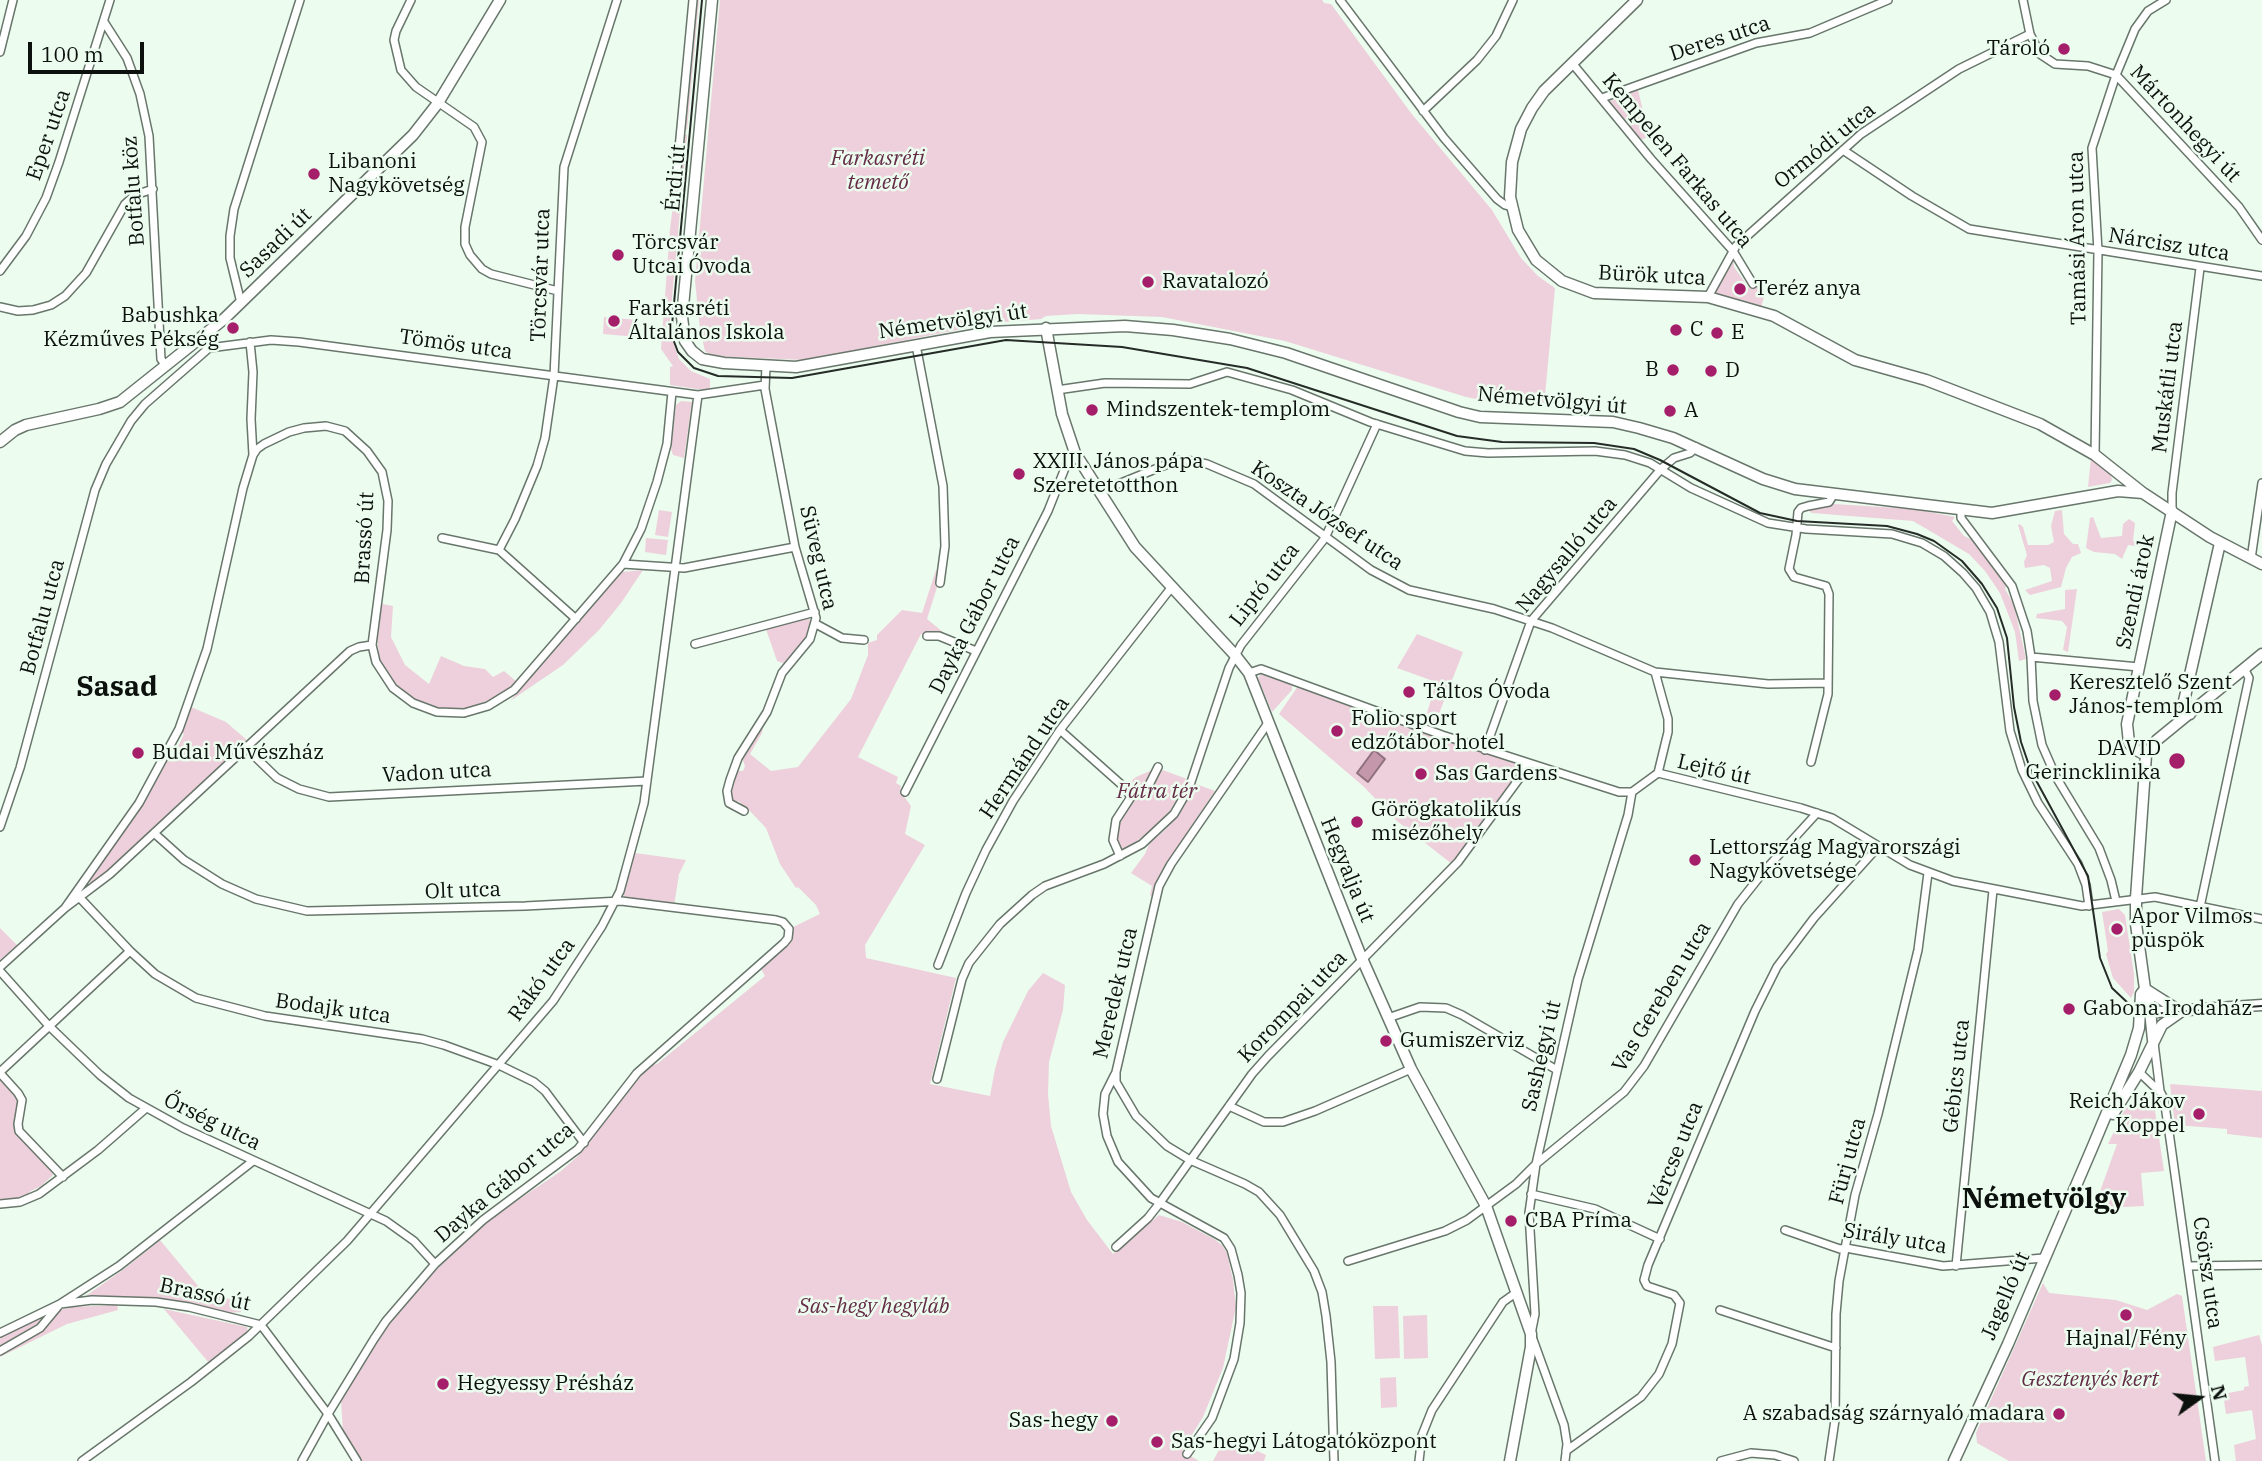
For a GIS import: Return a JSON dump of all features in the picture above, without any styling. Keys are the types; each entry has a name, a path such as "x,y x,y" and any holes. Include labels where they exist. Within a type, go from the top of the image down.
{"street":[{"path":"0,52 13,0"},
{"name":"Eper utca","path":"0,271 26,236 46,198 110,0"},
{"path":"241,303 230,258 234,209 300,0"},
{"path":"411,0 396,31 394,40 397,61 407,79 474,127 482,142 465,227 465,244 470,255 482,269 491,274 558,291"},
{"name":"Sasadi út","path":"0,442 15,429 26,425 113,405 128,397 241,303 413,135 438,103 500,0"},
{"name":"Törcsvár utca","path":"499,550 515,519 545,439 554,376 564,167 617,0"},
{"name":"Érdi út","path":"677,170 693,0"},
{"name":"Érdi út","path":"696,355 683,336 682,317 712,0"},
{"path":"1340,0 1423,111 1497,199 1512,207"},
{"path":"1423,111 1477,60 1496,36 1513,0"},
{"name":"Bürök utca","path":"1637,0 1537,99 1521,130 1512,162 1512,207 1518,230 1529,251 1545,267 1571,286 1604,295 1708,297 1774,316 1868,365 1926,380 2040,424 2095,455 2143,493"},
{"name":"Deres utca","path":"1602,98 1756,43 1810,33 1888,0"},
{"name":"Mártonhegyi út","path":"2023,0 2030,34 2035,46 2047,60 2055,64 2100,69 2116,75 2239,207 2262,240"},
{"name":"Tamási Áron utca","path":"2095,455 2098,251 2092,149 2116,75 2139,22 2148,11 2166,0"},
{"name":"Botfalu köz","path":"104,22 127,58 140,94 149,136 161,359 166,366"},
{"name":"Ormódi utca","path":"1708,297 1733,251 1767,216 1861,134 1959,69 2030,34"},
{"name":"Kempelen Farkas utca","path":"1572,63 1651,159 1733,251 1753,284"},
{"name":"Nárcisz utca","path":"1843,150 1969,229 2262,276"},
{"path":"0,307 18,311 40,309 57,302 72,291 86,273 125,204 135,195 153,190"},
{"name":"Muskátli utca","path":"2172,511 2200,268"},
{"name":"Németvölgyi út","path":"696,355 709,361 796,367 990,332 1125,326 1173,330 1230,339 1286,353 1480,417 1613,422 1673,438 1763,479 1795,489 1961,510 2002,512 2118,491 2143,493 2220,542 2262,564"},
{"name":"Hegyalja út","path":"1046,328 1068,439 1075,453 1135,547 1249,673 1388,1018 1411,1069 1486,1206 1531,1334 1531,1347 1510,1461"},
{"path":"65,908 139,803 179,729 206,649 253,455 250,342 212,347 205,351 198,341"},
{"name":"Tömös utca","path":"250,342 299,342 698,395"},
{"path":"916,345 943,486 945,546 940,583"},
{"name":"Botfalu utca","path":"0,827 20,768 95,490 106,464 131,421 153,396 205,351"},
{"name":"Süveg utca","path":"744,811 730,803 727,792 737,762 767,712 782,673 810,639 816,624 815,612 795,547 765,386 766,366"},
{"path":"1057,390 1105,383 1199,383 1227,372 1292,390 1377,424 1473,452 1613,453 1638,458 1691,488 1768,523 1797,528 1892,534 1927,546 1944,556 1963,573 1984,602 1998,635 2010,731 2025,779 2077,864 2086,885 2089,906"},
{"path":"677,568 677,547 698,395 765,386"},
{"name":"Brassó út","path":"253,455 264,444 289,432 313,426 345,431 362,444 382,472 387,491 388,525 372,645 380,670 393,688 424,709 464,713 488,706 507,696 623,564 651,506 660,475 667,444 672,392"},
{"name":"Liptó utca","path":"937,1079 962,979 969,963 983,944 1012,913 1045,886 1120,856 1156,833 1180,803 1189,788 1228,668 1247,636 1325,538 1377,424"},
{"name":"Nagysalló utca","path":"1485,750 1531,621 1661,469 1674,458 1690,453 1696,447"},
{"name":"Dayka Gábor utca","path":"905,792 1048,510 1067,463 1075,453"},
{"name":"Koszta József utca","path":"1099,492 1175,461 1194,461 1254,484 1325,538 1387,580 1409,590 1494,609 1531,621 1655,672 1768,684 1828,683"},
{"path":"2111,466 2116,475 2118,491"},
{"path":"2251,559 2262,483"},
{"path":"1811,762 1828,694 1828,590 1821,583 1802,580 1790,574 1790,561 1798,512 1801,508 1829,502 1833,494"},
{"path":"1961,510 1961,518 2010,581 2022,610 2031,657 2033,701 2045,755 2089,830 2107,867 2116,901"},
{"name":"Szendi árok","path":"2146,755 2132,747 2127,733 2172,511"},
{"path":"442,538 499,550 576,618"},
{"path":"2190,713 2184,701 2220,542"},
{"path":"623,564 677,568 795,547"},
{"name":"Rákó utca","path":"82,1461 191,1382 261,1325 318,1271 372,1215 553,1001 602,926 620,891 639,825 677,568"},
{"name":"Hermánd utca","path":"938,965 966,893 1013,801 1060,730 1171,588"},
{"path":"695,644 815,612"},
{"path":"816,624 842,638 864,640"},
{"path":"927,636 939,636 976,651"},
{"path":"0,969 65,908 154,833 350,651 372,645"},
{"path":"2262,654 2153,744 2146,755 2136,898 2136,923 2145,989 2141,995 2146,1010 2182,1011 2262,1004"},
{"path":"2031,657 2139,667"},
{"path":"2200,907 2249,678 2244,668"},
{"path":"1249,673 1261,669 1485,750 1619,792 1632,792"},
{"path":"1655,672 1668,719 1668,732 1657,774"},
{"name":"Meredek utca","path":"1268,723 1171,864 1159,886 1116,1072 1116,1082 1138,1118 1164,1143 1190,1160 1259,1192 1280,1215 1314,1271 1324,1301 1330,1348 1334,1461"},
{"path":"1060,730 1123,786 1131,797"},
{"name":"Vadon utca","path":"246,748 277,778 299,789 329,797 647,781"},
{"name":"Korompai utca","path":"1116,1247 1148,1218 1268,1056 1458,862 1524,772 1527,763"},
{"path":"1120,856 1114,840 1116,820 1131,797 1148,787 1158,767"},
{"name":"Lejtő út","path":"1632,792 1657,774 1817,813 1843,824 1878,847 1928,873 1993,890 2089,906 2155,897 2262,919"},
{"name":"Sashegyi út","path":"1531,1334 1535,1314 1529,1229 1536,1164 1578,979 1628,815 1632,792"},
{"name":"Vas Gereben utca","path":"1348,1261 1446,1231 1516,1184 1633,1083 1738,904 1817,813"},
{"name":"Olt utca","path":"154,833 192,866 222,884 256,899 307,911 614,902 776,920 783,922 789,929"},
{"name":"Vércse utca","path":"1566,1451 1642,1397 1653,1384 1668,1355 1680,1303 1674,1295 1647,1286 1644,1280 1660,1239 1755,1011 1777,967 1814,918 1878,847"},
{"name":"Fürj utca","path":"1829,1461 1835,1420 1838,1296 1846,1248 1855,1195 1878,1114 1918,950 1928,873"},
{"name":"Gébics utca","path":"1956,1266 1993,890"},
{"name":"Bodajk utca","path":"80,898 130,951 168,983 196,999 265,1016 422,1040 499,1065 523,1075 545,1091 584,1143"},
{"name":"Dayka Gábor utca","path":"302,1461 386,1321 435,1264 489,1215 568,1158 584,1143 637,1073 784,943 789,929"},
{"path":"63,1177 19,1131 22,1100 0,1073 130,951"},
{"name":"Őrség utca","path":"0,969 49,1026 108,1081 145,1109 386,1221 414,1241 435,1264"},
{"path":"2145,989 2169,1006 2182,1011"},
{"path":"1388,1018 1420,1007 1446,1008 1557,1070"},
{"name":"Jagelló út","path":"2093,1146 2139,1072 2153,1040 2146,1010"},
{"name":"Jagelló út","path":"1954,1461 2008,1344 2093,1146 2146,1010"},
{"path":"2153,1040 2162,1025 2182,1011"},
{"name":"Csörsz utca","path":"2153,1040 2216,1461"},
{"path":"2130,1055 2134,1067 2160,1091"},
{"path":"1229,1106 1264,1122 1283,1122 1411,1069"},
{"path":"1116,1072 1108,1085 1103,1103 1107,1136 1118,1162 1130,1178 1159,1204 1224,1238 1231,1249 1241,1293 1240,1332 1234,1359 1212,1418 1187,1454"},
{"path":"0,1205 30,1198 63,1177 145,1109"},
{"path":"0,1351 40,1328 60,1304 119,1266 253,1161"},
{"path":"1531,1194 1595,1209 1660,1239"},
{"name":"Sirály utca","path":"1785,1230 1840,1249 1905,1261 1956,1266 2044,1258"},
{"path":"2188,1266 2262,1265"},
{"path":"1419,1461 1422,1435 1432,1410 1501,1304 1517,1292"},
{"name":"Brassó út","path":"0,1333 60,1304 92,1300 143,1300 189,1307 236,1321 261,1325 328,1414 357,1461"},
{"path":"1720,1310 1836,1348"},
{"path":"1531,1334 1560,1410 1564,1425 1565,1461"},
{"path":"1721,1461 1751,1453 1775,1455 1794,1461"}],"green space":[{"path":"695,0 699,0 687,130 684,128"},
{"name":"Farkasréti temető","path":"720,0 1322,0 1331,4 1411,113 1492,210 1521,258 1538,276 1555,288 1544,406 1497,403 1466,397 1285,341 1162,317 1077,314 1046,316 1041,319 993,323 805,360 712,356 705,351 700,330 695,281"},
{"path":"1638,90 1649,135 1644,139 1639,139 1610,101"},
{"path":"682,134 687,135 669,331 679,359 691,371 710,379 710,388 704,390 670,385 670,367 673,366 661,349 670,229"},
{"path":"1733,251 1734,267 1749,288 1756,284 1764,297 1760,311 1708,297"},
{"path":"604,317 638,320 637,337 603,334"},
{"path":"681,401 692,402 684,458 673,455 671,449 676,405"},
{"path":"2091,458 2111,474 2110,483 2088,487"},
{"path":"1834,504 1914,509 1955,517 1952,521 1964,536 1975,541 2006,586 2014,605 2026,659 2019,661 2015,632 2000,593 1969,554 1913,521 1812,513 1807,510"},
{"path":"659,510 672,512 668,537 655,535"},
{"path":"2062,510 2064,534 2073,544 2078,544 2081,553 2072,557 2061,587 2030,595 2025,590 2052,581 2050,568 2044,565 2025,568 2027,555 2018,525 2023,527 2028,545 2048,545 2054,542 2051,526 2055,511"},
{"path":"2093,517 2101,538 2122,536 2123,524 2129,519 2135,523 2133,541 2156,541 2154,549 2128,545 2122,559 2115,554 2094,552 2086,548 2090,518"},
{"path":"646,538 668,540 666,555 645,552"},
{"path":"643,570 599,630 563,665 510,701 622,572"},
{"name":"Sas-hegy hegyláb","path":"936,570 940,571 938,584 927,619 949,637 921,634 858,757 898,777 896,783 901,786 900,791 911,806 905,834 925,845 865,945 866,958 956,978 930,1084 990,1096 1003,1042 1028,991 1043,973 1065,985 1063,1010 1049,1062 1048,1094 1051,1126 1071,1192 1087,1220 1113,1254 1159,1215 1182,1222 1214,1239 1227,1253 1236,1307 1223,1368 1203,1417 1182,1451 1199,1461 361,1461 343,1433 341,1400 377,1340 399,1312 434,1272 487,1221 561,1171 578,1156 648,1066 657,1064 765,976 761,969 784,943 789,929 820,914 816,905 796,888 780,864 766,828 748,809 738,807 741,803 732,802 729,792 736,771 743,771 745,766 742,758 764,723 762,733 750,754 771,771 798,767 851,699 868,655 868,643 877,640 877,635 902,610 922,613"},
{"path":"2077,589 2068,652 2063,650 2067,627 2062,621 2036,618 2037,614 2065,609 2065,590"},
{"path":"382,604 393,606 391,637 405,665 429,684 441,656 464,666 485,669 493,677 504,671 517,682 497,697 469,708 440,709 419,702 399,689 380,662 377,638"},
{"path":"806,617 813,622 806,640 785,664 777,661 766,629"},
{"path":"1417,634 1463,652 1435,724 1425,720 1436,682 1397,668"},
{"path":"1261,674 1292,684 1292,690 1272,712 1258,678"},
{"name":"Sas Gardens","path":"1298,686 1519,765 1520,771 1452,864 1397,821 1363,786 1279,714"},
{"path":"191,707 226,722 248,741 102,876 90,883 90,879 119,839 169,758 172,759 184,734 181,732"},
{"name":"Fátra tér","path":"1157,768 1187,779 1183,789 1170,811 1153,829 1133,844 1120,848 1115,836 1119,819 1129,803 1126,785 1136,777"},
{"path":"1196,784 1215,791 1163,869 1153,897 1150,895 1152,886 1131,873 1149,844 1180,812"},
{"path":"635,853 686,860 679,874 674,906 625,898 623,893"},
{"path":"2119,909 2125,915 2134,974 2134,992 2131,998 2113,978 2106,954 2108,951 2102,912"},
{"path":"0,928 17,945 0,960"},
{"path":"0,1079 11,1088 19,1101 15,1123 53,1175 29,1192 30,1195 19,1200 0,1202"},
{"path":"2170,1084 2262,1091 2262,1138 2227,1134 2227,1129 2175,1125"},
{"path":"2137,1095 2153,1097 2164,1171 2141,1173 2144,1206 2107,1208 2106,1201 2098,1201 2098,1197 2117,1144 2108,1144 2124,1111"},
{"path":"160,1240 199,1287 242,1304 241,1312 227,1313 142,1297 83,1298"},
{"name":"Gesztenyés kert","path":"2043,1283 2049,1293 2116,1300 2147,1310 2177,1294 2182,1296 2206,1461 2009,1461 1977,1443 1976,1433"},
{"path":"117,1305 118,1310 67,1324 0,1357 0,1336 56,1311 72,1307"},
{"path":"1373,1306 1398,1306 1400,1358 1375,1359"},
{"path":"164,1309 247,1327 248,1332 209,1363"},
{"path":"1427,1315 1428,1358 1404,1359 1403,1316"},
{"path":"2259,1335 2262,1345 2262,1461 2236,1461 2234,1445 2256,1439 2252,1410 2226,1414 2223,1394 2244,1390 2244,1387 2249,1386 2245,1357 2215,1361 2213,1347"},
{"path":"1396,1377 1397,1407 1381,1408 1380,1378"},
{"path":"1226,1437 1266,1455 1264,1461 1213,1461"}],"shaded area":[{"path":"1374,750 1385,759 1368,782 1357,773"}],"tram line":[{"path":"702,0 672,325 678,352 694,368 718,376 792,378 1006,340 1122,347 1247,368 1457,436 1502,442 1594,443 1634,449 1760,513 1797,521 1887,526 1917,534 1934,541 1962,561 1982,584 1997,608 2007,638 2014,707 2021,742 2031,771 2088,876 2100,958 2112,988 2129,1004 2150,1014 2262,1006"}],"place":[{"name":"Tároló","path":"2064,49"},
{"name":"Libanoni Nagykövetség","path":"314,174"},
{"name":"Törcsvár Utcai Óvoda","path":"618,255"},
{"name":"Ravatalozó","path":"1148,282"},
{"name":"Teréz anya","path":"1740,289"},
{"name":"Farkasréti Általános Iskola","path":"614,321"},
{"name":"Babushka Kézműves Pékség","path":"233,328"},
{"name":"C","path":"1676,330"},
{"name":"E","path":"1717,333"},
{"name":"B","path":"1673,370"},
{"name":"D","path":"1711,371"},
{"name":"Mindszentek-templom","path":"1092,410"},
{"name":"A","path":"1670,411"},
{"name":"XXIII. János pápa Szeretetotthon","path":"1019,474"},
{"name":"Táltos Óvoda","path":"1409,692"},
{"name":"Keresztelő Szent János-templom","path":"2055,695"},
{"name":"Folio sport edzőtábor hotel","path":"1337,731"},
{"name":"Budai Művészház","path":"138,753"},
{"name":"DAVID Gerincklinika","path":"2177,761"},
{"name":"Sas Gardens","path":"1421,774"},
{"name":"Görögkatolikus misézőhely","path":"1357,822"},
{"name":"Lettország Magyarországi Nagykövetsége","path":"1695,860"},
{"name":"Apor Vilmos püspök","path":"2117,929"},
{"name":"Gabona Irodaház","path":"2069,1009"},
{"name":"Gumiszerviz","path":"1386,1041"},
{"name":"Reich Jákov Koppel","path":"2199,1114"},
{"name":"CBA Príma","path":"1511,1221"},
{"name":"Hajnal/Fény","path":"2126,1315"},
{"name":"Hegyessy Présház","path":"443,1384"},
{"name":"A szabadság szárnyaló madara","path":"2059,1414"},
{"name":"Sas-hegy","path":"1112,1421"},
{"name":"Sas-hegyi Látogatóközpont","path":"1157,1442"}],"district":[{"name":"Sasad","path":"117,688"},
{"name":"Németvölgy","path":"2044,1200"}]}
